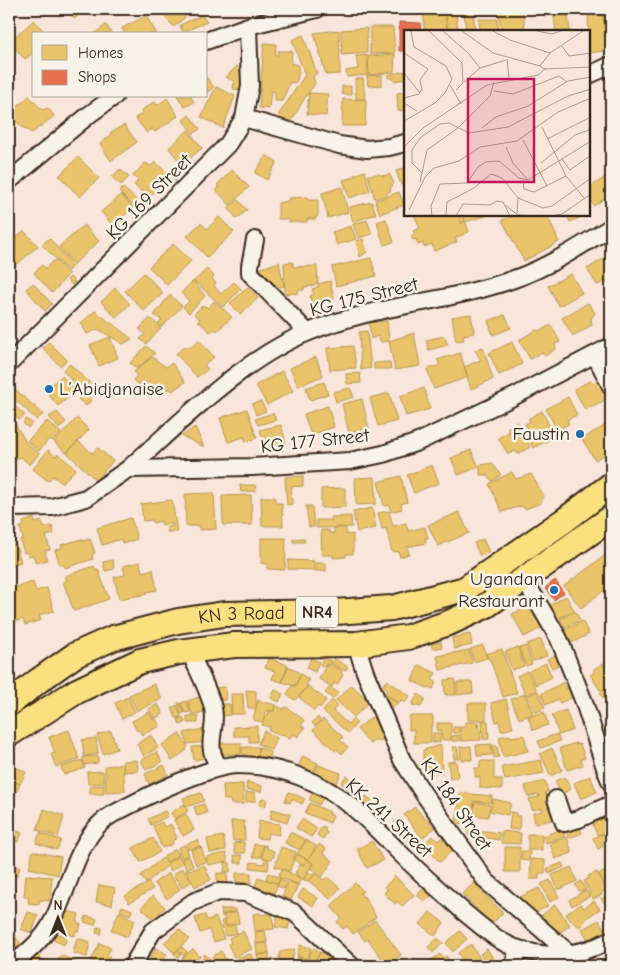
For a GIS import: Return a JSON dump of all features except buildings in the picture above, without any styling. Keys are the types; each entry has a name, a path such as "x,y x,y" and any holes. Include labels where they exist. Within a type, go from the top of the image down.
{"highway":[{"name":"KN 3 Road","path":"9,704 75,655 113,638 178,621 224,614 335,612 392,608 465,589 565,520 611,485"},
{"name":"KN 3 Road","path":"9,734 77,691 140,661 189,650 234,645 356,644 408,637 451,622 487,605 611,518"}],"street":[{"path":"208,40 248,26 317,9"},
{"name":"KG 169 Street","path":"9,364 228,144 244,118 250,86 248,26"},
{"path":"590,75 611,65"},
{"path":"9,181 112,98"},
{"path":"244,118 339,145 366,148 389,147 404,143"},
{"name":"KG 175 Street","path":"128,469 230,380 263,356 307,332 345,319 451,296 515,279 570,252 611,227"},
{"path":"255,240 250,273 307,332"},
{"name":"KG 177 Street","path":"128,469 272,466 350,461 382,454 418,442 511,398 611,346"},
{"path":"595,355 611,386"},
{"path":"9,508 52,507 86,498 128,469"},
{"path":"524,580 559,639 584,702 611,783"},
{"name":"KK 184 Street","path":"356,644 364,672 402,760 423,794 486,881 570,954"},
{"path":"189,650 214,710 211,737 212,756 219,767"},
{"name":"KK 241 Street","path":"9,966 34,945 47,930 94,829 110,816 171,785 219,767 236,764 292,773 317,784 350,805 427,879 487,931 517,949 546,955 570,954 602,945 611,940"},
{"path":"556,799 564,823 579,819 611,804"},
{"path":"132,966 152,931 193,902 218,892 246,893 295,913 352,966"},
{"path":"514,966 517,949"}],"place":[{"name":"L’Abidjanaise","path":"49,389"},
{"name":"Faustin","path":"580,434"},
{"name":"Ugandan Restaurant","path":"554,590"}]}
